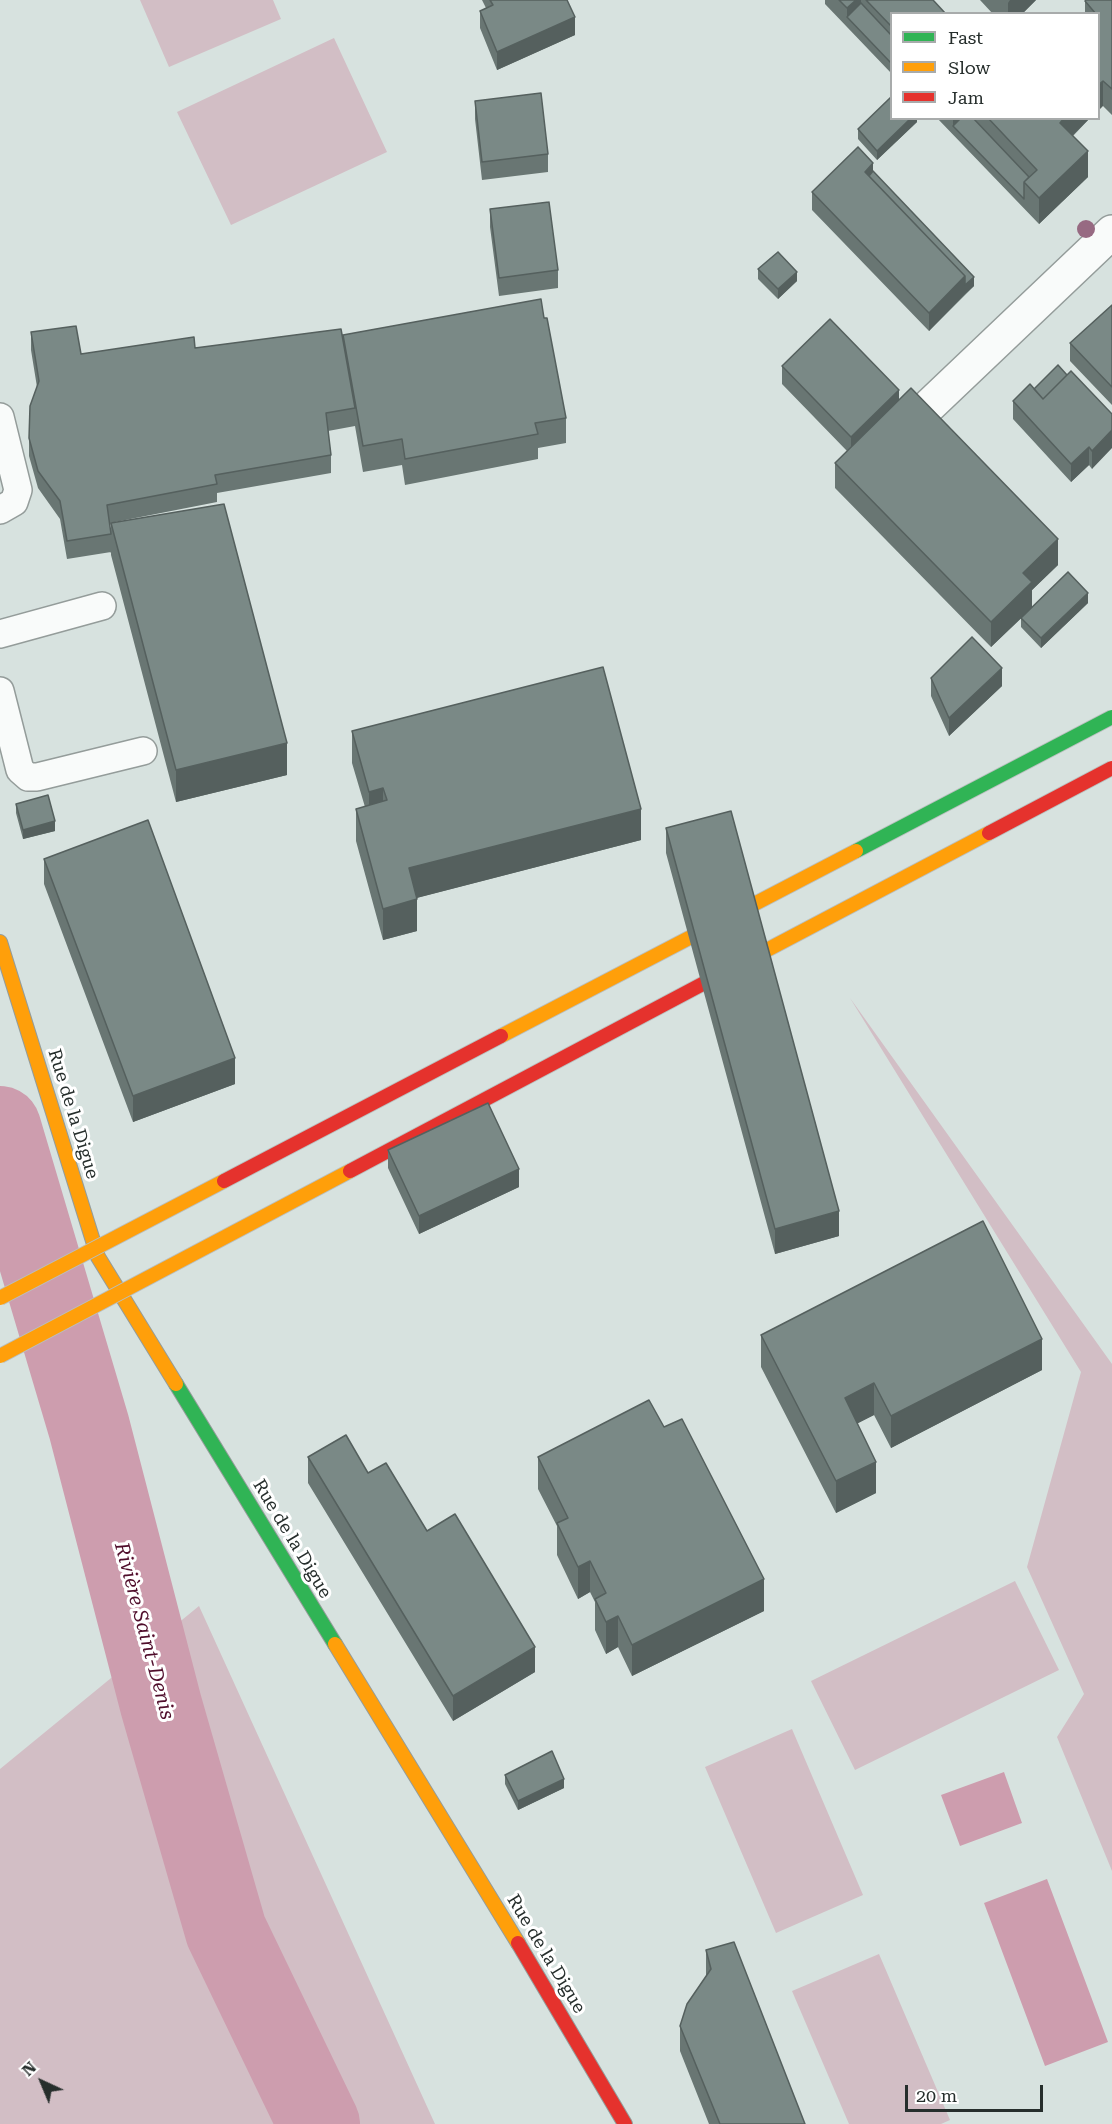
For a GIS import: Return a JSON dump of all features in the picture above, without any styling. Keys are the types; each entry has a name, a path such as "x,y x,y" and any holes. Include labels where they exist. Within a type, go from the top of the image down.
{"main road":[{"path":"0,1298 1112,717"},
{"path":"0,1356 1112,768"},
{"name":"Rue de la Digue","path":"0,942 98,1257 561,2012 625,2124"}],"street":[{"path":"930,405 1112,232"}],"lane":[{"path":"0,417 18,490 14,502 0,510"},
{"path":"0,634 102,606"},
{"path":"1,701 20,770 28,777 37,777 143,751"}],"shaded area":[{"path":"140,0 273,0 281,19 169,67"},
{"path":"334,38 387,152 231,225 177,112"},
{"path":"850,998 1112,1364 1112,1871 1057,1737 1084,1694 1027,1567 1081,1372"},
{"path":"1015,1581 1059,1670 855,1770 811,1681"},
{"path":"199,1606 435,2124 0,2124 0,1769"},
{"path":"792,1729 863,1895 776,1933 705,1767"},
{"path":"1004,1772 1022,1823 960,1846 941,1795"},
{"path":"1047,1879 1108,2042 1045,2066 984,1903"},
{"path":"879,1954 950,2120 941,2124 849,2124 792,1991"}],"building":[{"path":"490,0 567,0 575,17 497,52 480,11 493,5"},
{"path":"839,0 856,0 847,8"},
{"path":"866,0 933,0 944,12 890,12 890,25"},
{"path":"1112,0 1112,89 1103,81 1100,83 1100,12 1094,12 1085,1"},
{"path":"861,3 890,34 890,62 847,17"},
{"path":"541,93 548,154 482,162 475,101"},
{"path":"890,98 890,120 909,120 877,151 858,129"},
{"path":"959,120 975,120 1029,177 1024,182 1024,199 953,126"},
{"path":"990,120 1062,120 1060,123 1088,151 1039,198 1024,182 1037,170"},
{"path":"858,147 873,163 865,172 965,276 929,313 812,192"},
{"path":"873,171 974,277 965,285 965,276 869,176"},
{"path":"549,202 558,270 499,278 490,209"},
{"path":"778,252 797,272 778,289 758,269"},
{"path":"541,299 544,318 547,318 566,418 535,423 538,434 405,459 402,439 363,446 343,335"},
{"path":"1112,305 1112,387 1070,343"},
{"path":"830,319 899,390 851,437 782,366"},
{"path":"76,326 81,354 194,337 195,348 341,329 355,408 326,413 331,455 215,475 217,484 107,505 111,534 67,541 60,501 38,471 29,438 30,406 39,381 31,332"},
{"path":"1058,365 1067,375 1043,399 1034,389"},
{"path":"1071,371 1112,414 1112,430 1092,451 1089,447 1071,464 1013,401 1030,384 1043,399"},
{"path":"911,388 1058,539 1023,573 1032,582 991,622 835,463"},
{"path":"224,504 287,743 176,770 111,523"},
{"path":"1068,572 1088,593 1041,638 1021,618"},
{"path":"972,637 1002,668 949,718 931,678"},
{"path":"603,667 641,809 409,868 417,899 383,909 356,809 387,800 383,788 369,792 352,731"},
{"path":"48,795 55,821 23,830 16,804"},
{"path":"731,811 839,1211 775,1229 666,828"},
{"path":"148,820 235,1058 133,1096 44,859"},
{"path":"488,1103 519,1169 419,1216 388,1150"},
{"path":"983,1221 1042,1339 891,1416 874,1383 845,1398 876,1462 836,1481 761,1335"},
{"path":"649,1400 664,1427 682,1419 764,1579 632,1645 618,1616 606,1622 595,1599 606,1593 590,1561 578,1567 557,1523 568,1518 538,1457"},
{"path":"346,1435 368,1473 386,1463 427,1531 455,1514 535,1647 453,1696 308,1457"},
{"path":"552,1751 564,1779 518,1801 505,1775"},
{"path":"734,1942 805,2124 720,2124 680,2026 687,2004 711,1969 706,1950"}],"waterway":[{"name":"Rivière Saint-Denis","path":"0,1127 89,1427 161,1705 226,1931 319,2124"}],"traffic: fast":[{"path":"856,851 1112,717"},
{"path":"176,1384 335,1644"}],"traffic: slow":[{"path":"727,971 989,833"},
{"path":"501,1036 856,851"},
{"path":"0,942 98,1257 176,1384"},
{"path":"0,1356 350,1171"},
{"path":"0,1298 224,1181"},
{"path":"335,1644 518,1943"}],"traffic: jam":[{"path":"989,833 1112,768"},
{"path":"350,1171 727,971"},
{"path":"224,1181 501,1036"},
{"path":"518,1943 625,2124"}]}
